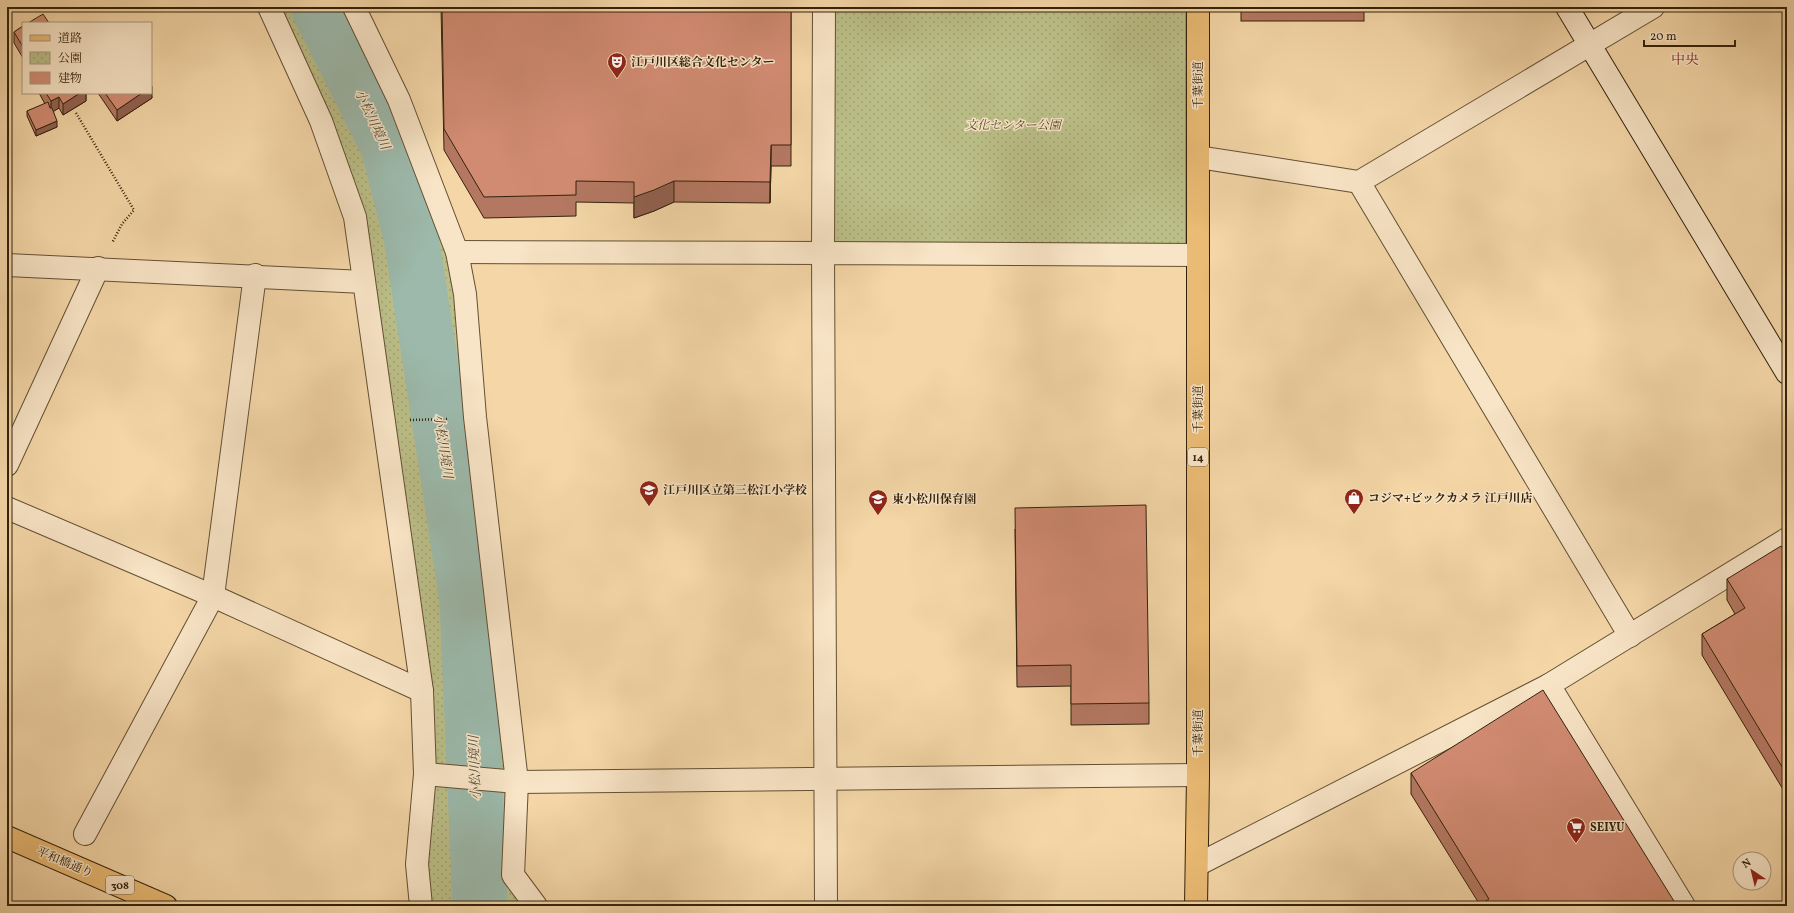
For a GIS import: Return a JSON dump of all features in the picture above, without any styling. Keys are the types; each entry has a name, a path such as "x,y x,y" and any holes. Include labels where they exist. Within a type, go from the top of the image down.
{"main road":[{"name":"千葉街道","path":"1196,906 1198,775 1198,7"},
{"name":"平和橋通り","path":"7,837 166,906"}],"street":[{"path":"269,7 321,121 355,216 434,775 417,864 421,906"},
{"path":"354,7 399,100 457,252 465,294 509,781 513,874 536,906"},
{"path":"824,7 823,253 826,906"},
{"path":"1567,7 1787,373"},
{"path":"1198,157 1359,182 1653,7"},
{"path":"1359,182 1630,636"},
{"path":"457,252 1198,255"},
{"path":"7,265 255,275 364,282"},
{"path":"7,465 98,268"},
{"path":"85,834 213,596 255,275"},
{"path":"7,508 213,596 422,691"},
{"path":"1197,864 1549,685 1787,538"},
{"path":"1549,685 1684,906"},
{"path":"434,775 509,781 825,780 1198,775"}],"path":[{"path":"76,113 134,210 122,224 98,268"},
{"path":"409,420 455,419"}],"green space":[{"path":"276,7 365,7 451,250 526,906 432,906 424,863 431,783 372,280"},
{"name":"文化センター公園","path":"833,7 1186,7 1186,245 834,244"}],"building":[{"name":"江戸川区総合文化センター","path":"442,7 791,7 791,145 771,145 770,182 674,181 634,197 634,182 576,181 576,195 484,197 444,129"},
{"path":"43,14 48,22 30,22"},
{"path":"22,27 22,45 14,32"},
{"path":"47,94 78,94 63,104 59,97 51,101"},
{"path":"106,94 141,94 117,110"},
{"path":"48,102 57,121 36,130 27,111"},
{"path":"1146,505 1149,703 1071,704 1071,665 1017,666 1015,508"},
{"path":"1781,546 1787,555 1787,775 1702,634 1745,608 1727,579"},
{"path":"1543,690 1677,906 1478,906 1489,899 1411,773"}],"waterway":[{"name":"小松川境川","path":"318,7 388,146 411,237 467,600 480,906"}],"place":[{"name":"江戸川区総合文化センター","path":"617,79"},
{"name":"江戸川区立第三松江小学校","path":"649,507"},
{"name":"コジマ+ビックカメラ 江戸川店","path":"1354,515"},
{"name":"東小松川保育園","path":"878,516"},
{"name":"SEIYU","path":"1576,844"}],"district":[{"name":"中央","path":"1685,59"}]}
